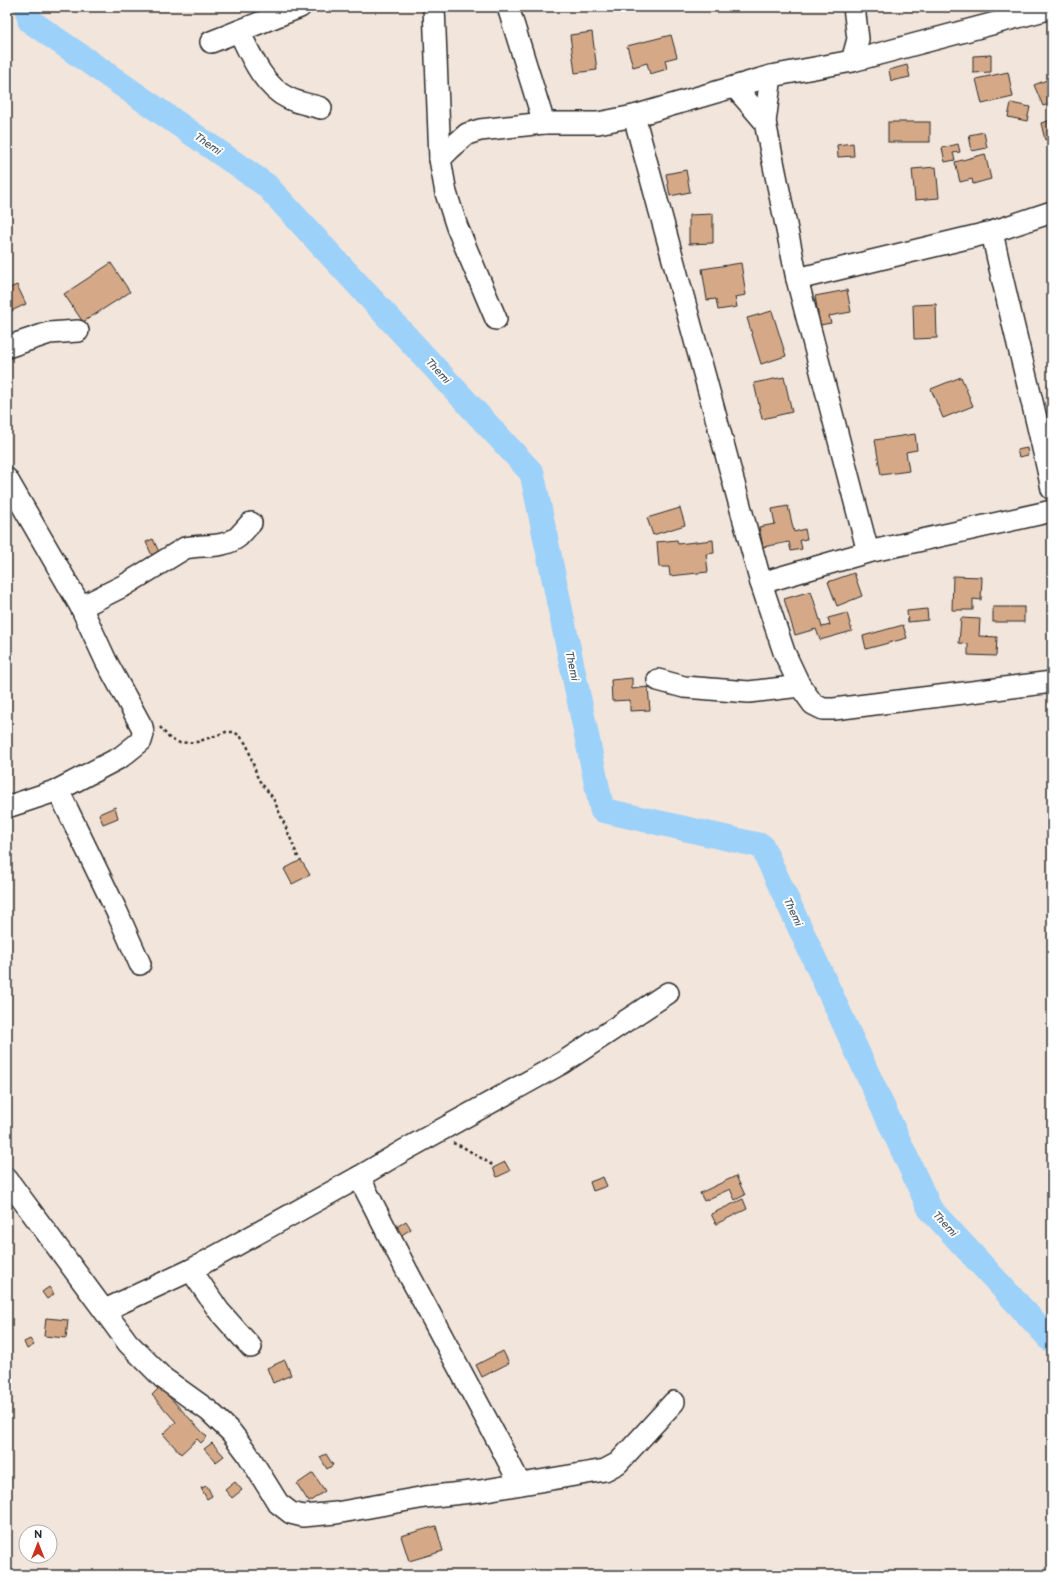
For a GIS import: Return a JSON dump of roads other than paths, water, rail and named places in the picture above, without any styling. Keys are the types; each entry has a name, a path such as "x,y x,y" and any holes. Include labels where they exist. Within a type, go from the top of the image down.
{"street":[{"path":"257,7 276,16"},
{"path":"211,42 300,7"},
{"path":"434,7 435,67 440,160 446,193 457,227 496,319"},
{"path":"508,7 544,123"},
{"path":"852,61 858,39 854,7"},
{"path":"440,160 467,134 480,130 544,123 598,123 634,116 772,76 852,61 1052,8"},
{"path":"239,31 256,67 271,85 288,98 321,108"},
{"path":"858,39 886,52"},
{"path":"772,76 764,122 797,279 868,552"},
{"path":"735,87 764,122"},
{"path":"634,116 761,583 784,652 800,686 813,704 823,709 834,709 1052,682"},
{"path":"439,120 467,134"},
{"path":"797,279 992,232 1052,212"},
{"path":"992,232 1007,301 1034,406 1052,489"},
{"path":"7,347 50,333 78,331"},
{"path":"7,479 81,607 106,661 142,727 143,734 141,741 121,757 58,790 7,807"},
{"path":"761,583 868,552 1052,511"},
{"path":"81,607 125,585 185,548 226,543 237,537 251,523"},
{"path":"658,680 684,687 749,692 800,686"},
{"path":"58,790 117,912 140,964"},
{"path":"105,1310 191,1270 562,1063 668,993"},
{"path":"359,1177 520,1484"},
{"path":"7,1179 128,1343 163,1378 209,1411 231,1432 260,1472 278,1503 291,1513 303,1516 336,1513 425,1497 520,1484 605,1470 618,1463 674,1402"},
{"path":"191,1270 219,1311 251,1347"}],"waterway":[{"name":"Themi","path":"27,7 30,21 266,185 532,473 602,810 762,846 930,1209 1052,1341"}]}
